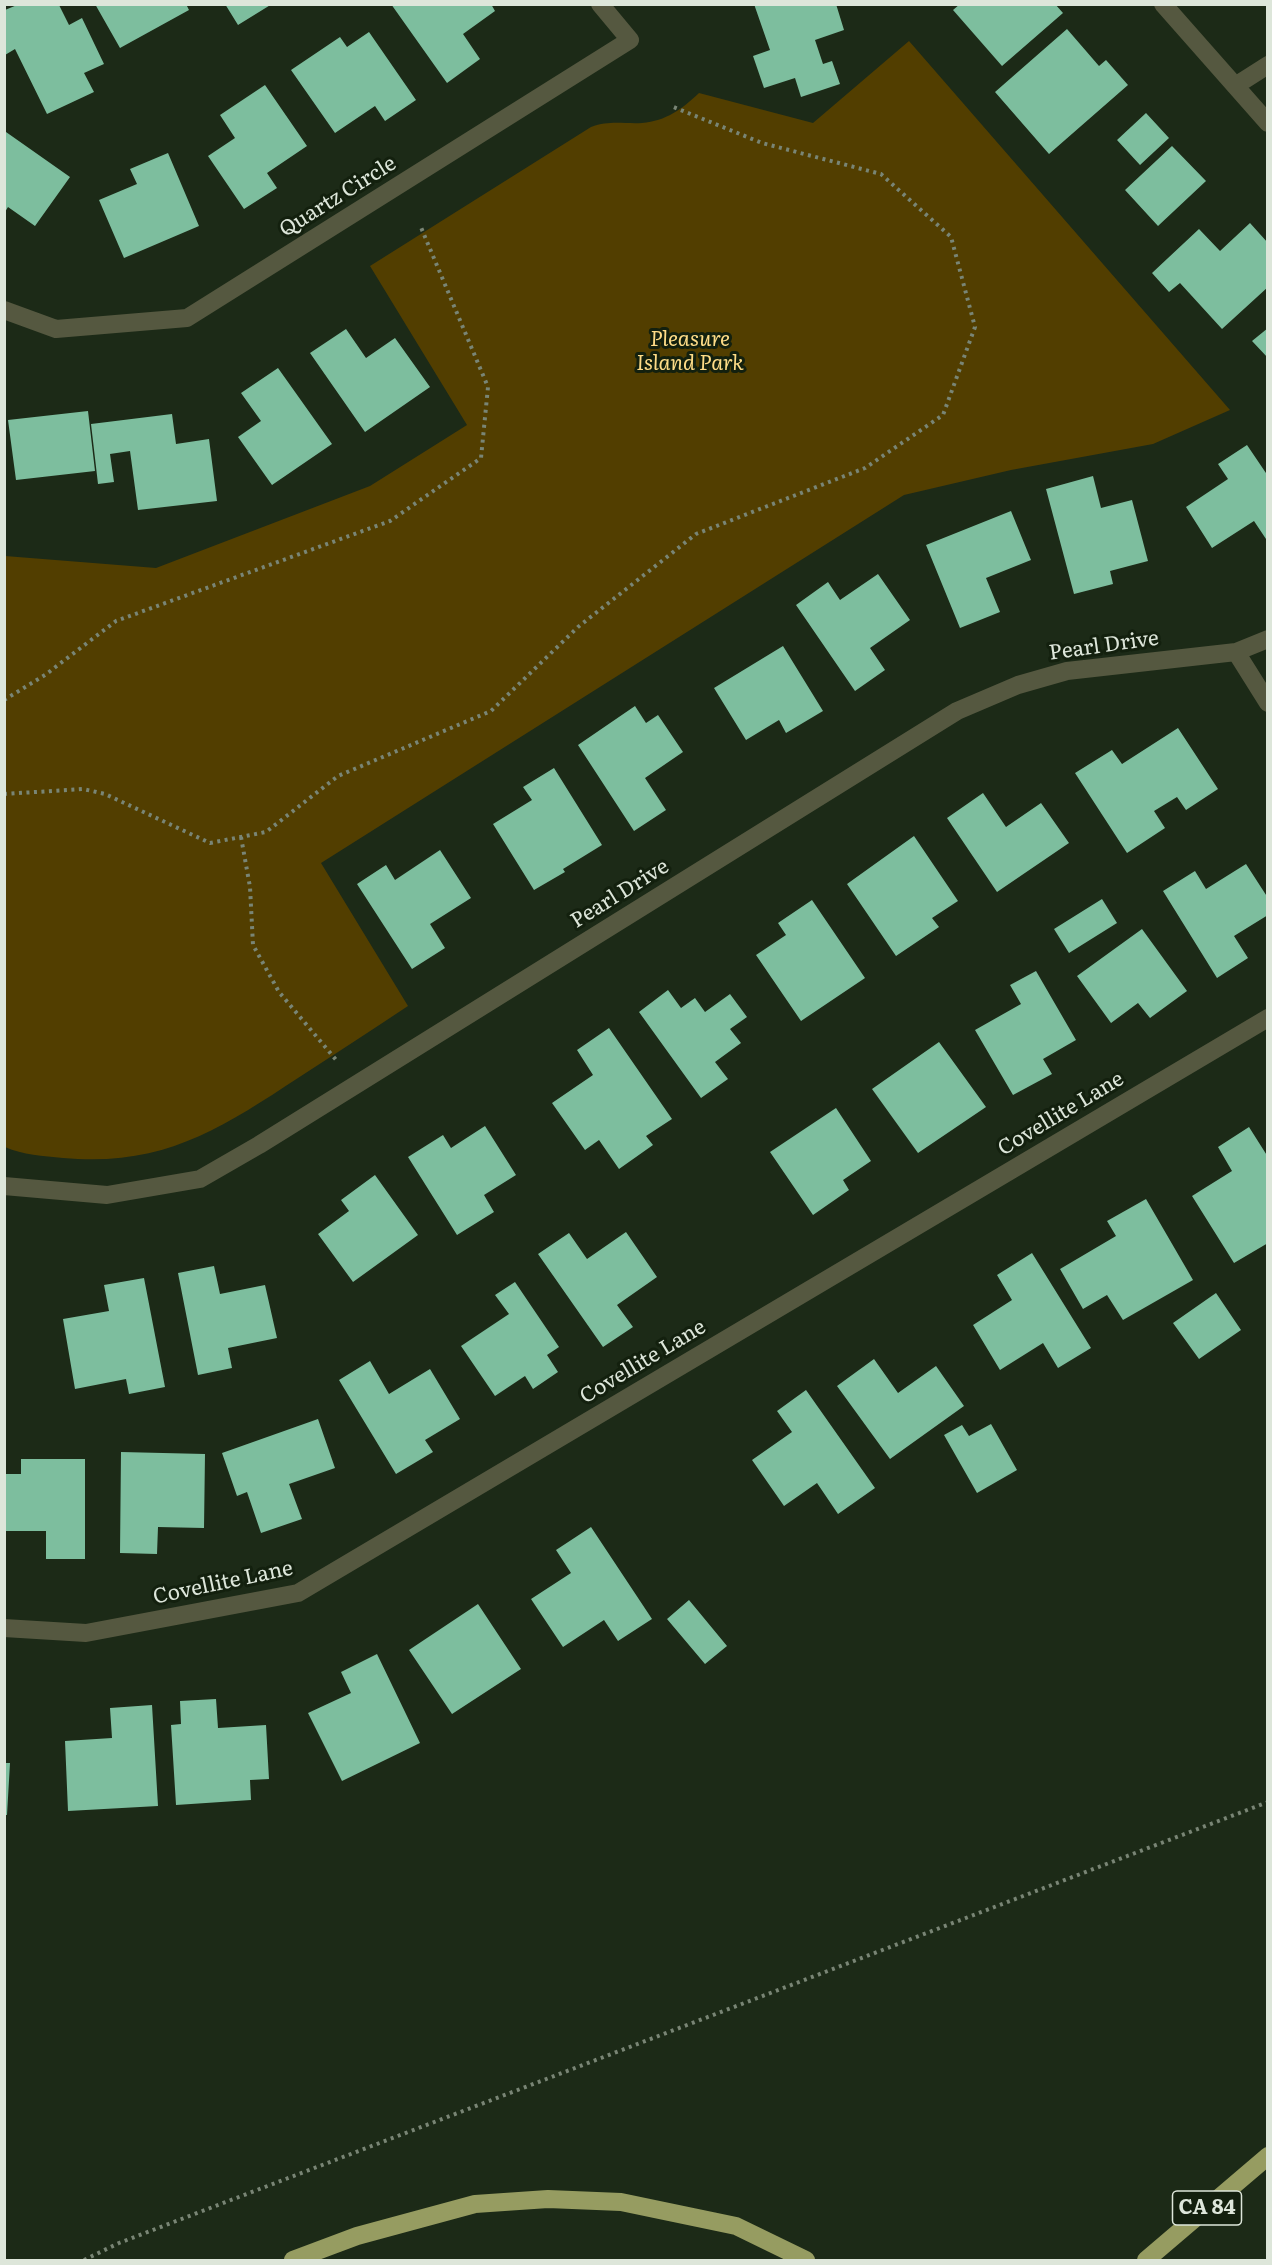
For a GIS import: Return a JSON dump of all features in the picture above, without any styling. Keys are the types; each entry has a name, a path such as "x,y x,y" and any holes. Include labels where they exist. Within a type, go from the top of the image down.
{"highway":[{"name":"CA 84","path":"1146,2260 1268,2156"},
{"path":"293,2260 357,2236 475,2204 548,2199 621,2202 736,2226 806,2260"}],"street":[{"name":"Quartz Circle","path":"4,310 56,328 188,318 630,40 600,4"},
{"path":"1163,4 1268,123"},
{"path":"1235,86 1268,65"},
{"name":"Pearl Drive","path":"4,1186 107,1196 200,1179 269,1139 957,711 1018,685 1067,671 1236,652 1268,639"},
{"path":"1236,652 1268,703"},
{"name":"Covellite Lane","path":"4,1629 86,1633 298,1593 1268,1018"}],"path":[{"path":"4,795 83,789 105,794 210,843 266,832 338,776 491,711 578,627 696,534 865,468 943,415 975,327 951,237 881,174 762,144 671,106"},
{"path":"4,700 45,675 116,621 390,521 481,458 488,387 420,225"},
{"path":"241,837 250,887 253,945 279,992 337,1061"},
{"path":"84,2260 119,2243 1268,1802"}],"green space":[{"name":"Pleasure Island Park","path":"909,41 1230,410 1153,444 1011,470 904,495 321,863 408,1006 242,1114 188,1141 130,1157 98,1159 41,1156 5,1147 5,556 156,568 370,486 467,425 370,266 591,127 659,120 680,109 699,93 813,123"}],"building":[{"path":"95,4 186,4 189,10 120,48"},
{"path":"225,4 272,4 238,25"},
{"path":"391,4 491,4 495,11 463,34 480,59 447,83"},
{"path":"754,4 836,4 844,30 815,40 823,64 832,61 840,84 801,97 795,78 764,88 753,56 770,50"},
{"path":"960,4 1055,4 1063,13 1002,66 953,10"},
{"path":"17,5 59,5 69,25 82,18 104,64 84,73 94,92 47,114 15,49 5,55 5,10"},
{"path":"1067,29 1099,66 1106,60 1128,85 1049,154 995,92"},
{"path":"369,32 416,100 385,121 375,106 335,133 291,70 340,37 347,47"},
{"path":"265,85 307,146 267,173 277,188 244,209 208,156 235,138 220,115"},
{"path":"1146,113 1169,138 1140,165 1117,140"},
{"path":"6,132 70,177 35,226 8,207 5,212"},
{"path":"1172,146 1206,181 1158,226 1125,190"},
{"path":"168,153 199,226 124,258 99,200 137,184 130,169"},
{"path":"1250,223 1268,243 1268,287 1222,329 1180,283 1169,292 1152,273 1199,229 1220,251"},
{"path":"1268,328 1268,358 1252,341"},
{"path":"346,329 366,358 395,338 430,387 365,432 310,353"},
{"path":"278,368 332,444 272,485 238,437 261,421 241,393"},
{"path":"88,411 95,471 16,480 8,420"},
{"path":"172,414 176,444 209,439 217,501 138,510 130,451 110,454 114,482 98,484 91,424"},
{"path":"1247,445 1268,476 1268,542 1254,521 1212,548 1186,507 1228,479 1218,464"},
{"path":"1093,476 1101,508 1132,500 1148,561 1110,571 1113,584 1074,594 1046,489"},
{"path":"1011,511 1031,560 986,578 1000,612 960,628 926,545"},
{"path":"878,574 910,620 870,648 885,670 855,691 796,605 828,582 840,600"},
{"path":"783,646 823,711 786,733 779,720 746,740 714,688"},
{"path":"635,706 646,723 658,715 683,752 645,778 666,810 634,831 578,745"},
{"path":"1178,728 1218,789 1186,810 1177,797 1154,811 1165,828 1127,853 1075,773 1112,750 1122,764"},
{"path":"554,768 602,845 563,869 565,872 534,890 493,824 532,800 523,787"},
{"path":"983,793 1006,827 1041,803 1069,843 997,892 947,818"},
{"path":"914,836 958,901 932,918 939,927 896,956 847,884"},
{"path":"440,850 471,898 430,924 445,948 412,969 357,884 386,865 395,880"},
{"path":"1246,864 1268,898 1268,915 1234,936 1248,958 1217,978 1163,891 1195,871 1206,889"},
{"path":"1102,899 1117,923 1069,953 1054,929"},
{"path":"812,900 865,978 801,1021 756,955 786,935 778,923"},
{"path":"1142,929 1187,991 1150,1018 1138,1003 1111,1023 1077,976"},
{"path":"1036,971 1076,1040 1043,1059 1052,1074 1013,1095 975,1030 1021,1004 1010,985"},
{"path":"668,990 681,1008 695,998 705,1012 730,994 747,1017 730,1029 741,1043 715,1062 728,1079 701,1098 639,1012"},
{"path":"609,1028 672,1119 646,1136 653,1145 619,1169 599,1140 585,1150 552,1103 593,1075 577,1050"},
{"path":"939,1042 986,1107 918,1153 872,1089"},
{"path":"836,1108 871,1161 843,1180 849,1190 813,1215 770,1152"},
{"path":"485,1126 516,1175 484,1195 494,1212 457,1235 408,1157 443,1135 451,1148"},
{"path":"1249,1127 1268,1157 1268,1243 1234,1263 1192,1196 1232,1171 1218,1147"},
{"path":"375,1175 418,1235 353,1282 318,1234 349,1211 341,1200"},
{"path":"1146,1199 1193,1280 1123,1320 1107,1295 1083,1309 1060,1269 1116,1236 1107,1221"},
{"path":"626,1232 657,1277 617,1305 633,1327 603,1347 538,1254 569,1233 587,1259"},
{"path":"1032,1253 1091,1348 1058,1368 1043,1343 1000,1370 973,1325 1012,1300 997,1275"},
{"path":"214,1266 220,1294 265,1285 277,1338 228,1348 232,1368 198,1375 178,1273"},
{"path":"144,1278 165,1387 129,1394 126,1379 75,1389 63,1319 109,1311 104,1285"},
{"path":"515,1282 559,1347 547,1355 558,1372 533,1389 525,1376 495,1396 461,1346 509,1314 495,1295"},
{"path":"1216,1293 1241,1330 1199,1359 1173,1323"},
{"path":"874,1359 898,1393 936,1366 964,1406 890,1459 837,1386"},
{"path":"370,1361 389,1394 430,1369 460,1419 425,1440 433,1452 396,1474 339,1380"},
{"path":"806,1390 875,1488 838,1514 817,1483 784,1506 752,1460 792,1432 777,1411"},
{"path":"318,1419 335,1468 289,1484 302,1519 261,1533 247,1492 237,1496 222,1453"},
{"path":"991,1424 1017,1470 977,1493 944,1435 962,1425 969,1436"},
{"path":"121,1452 205,1454 204,1528 158,1527 157,1554 120,1553"},
{"path":"21,1459 85,1459 85,1559 46,1559 46,1531 4,1531 4,1474 21,1474"},
{"path":"591,1527 652,1619 618,1641 604,1620 563,1647 531,1599 571,1573 556,1550"},
{"path":"689,1600 727,1646 705,1664 667,1619"},
{"path":"478,1604 521,1669 452,1714 409,1650"},
{"path":"377,1654 420,1743 342,1781 308,1713 351,1693 341,1672"},
{"path":"216,1699 218,1728 266,1725 269,1779 250,1780 251,1800 176,1805 171,1725 181,1724 180,1701"},
{"path":"152,1705 158,1806 68,1811 65,1741 112,1738 110,1708"},
{"path":"4,1763 10,1763 7,1815 4,1815"}]}
